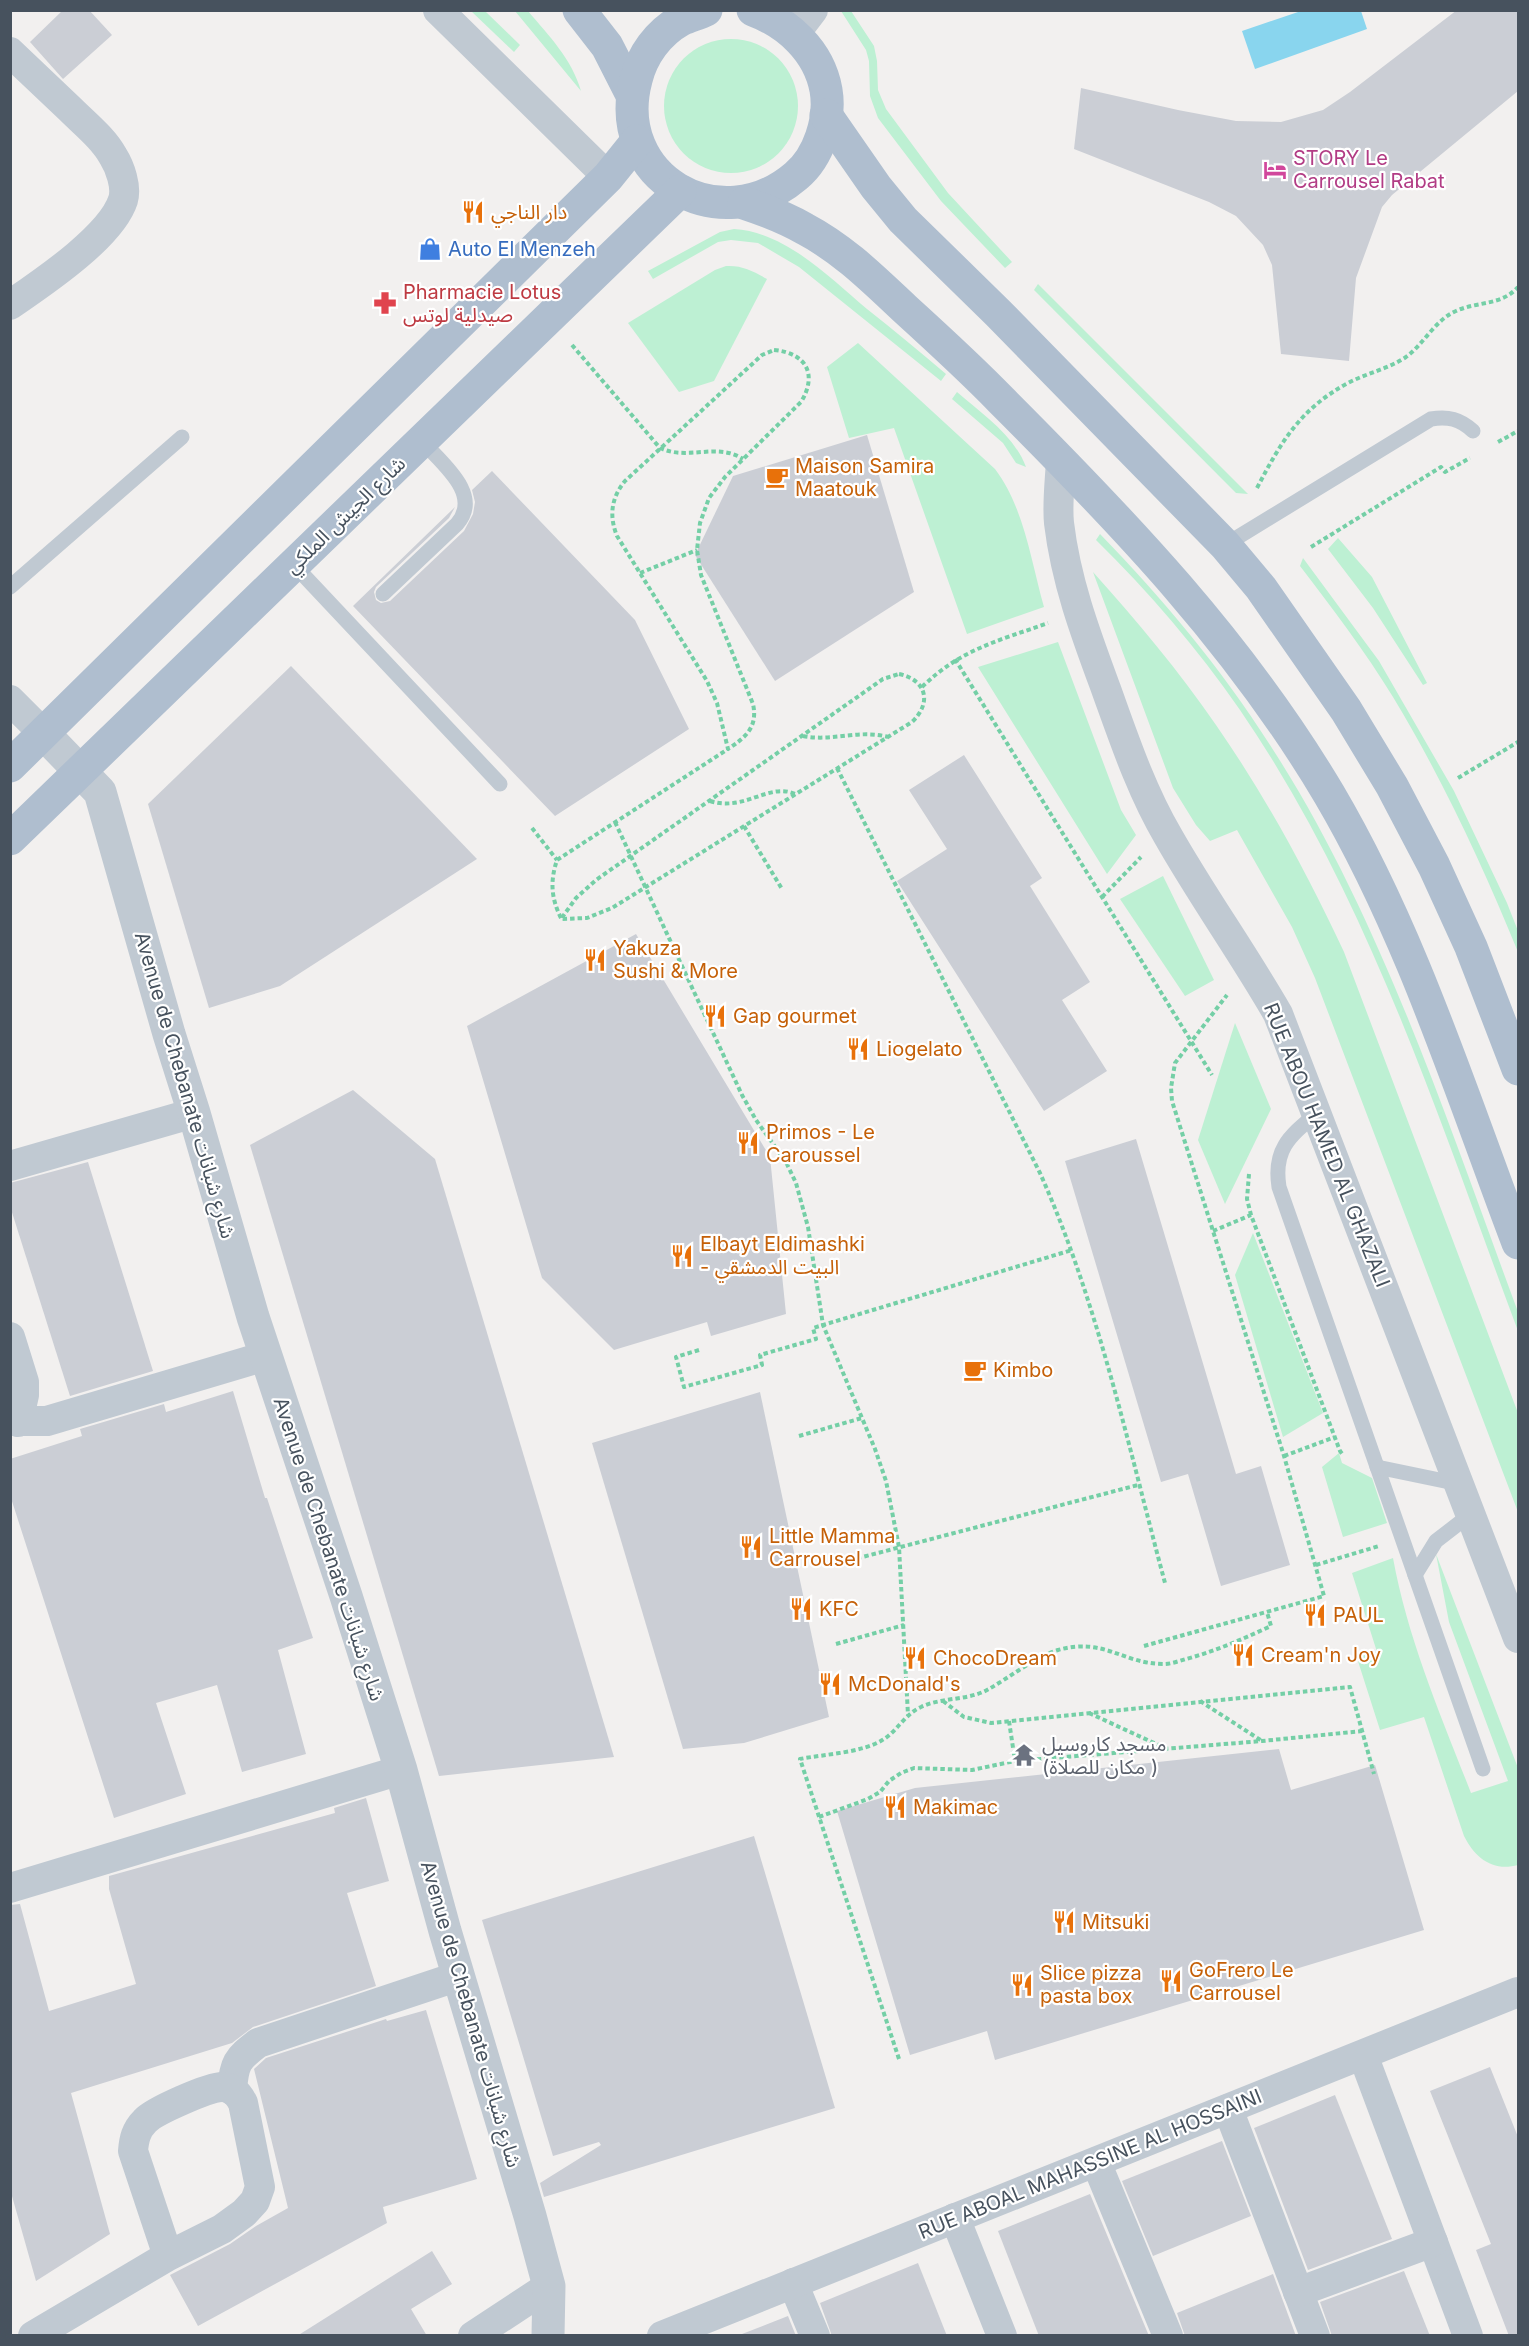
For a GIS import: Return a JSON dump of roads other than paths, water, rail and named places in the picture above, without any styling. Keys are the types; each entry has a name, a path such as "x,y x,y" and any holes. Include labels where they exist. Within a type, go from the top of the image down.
{"main road":[{"path":"579,10 607,46 632,95"},
{"path":"706,10 681,21 657,39 640,66 632,95 632,118 637,141 647,161 662,178 680,191 700,200 722,204 744,203 765,197 784,186 800,172 813,155 822,135 826,115 826,90 819,67 807,46 804,23 773,18 753,10"},
{"path":"826,115 876,187 903,220 998,313 1225,545 1261,588 1346,710 1392,786 1434,866 1471,947 1518,1070"},
{"path":"10,766 608,177 637,141"},
{"name":"شارع الجيش الملكي","path":"10,839 680,191"},
{"path":"744,203 776,214 836,248 971,370 1061,460 1189,597 1240,661 1287,727 1330,796 1369,868 1403,941 1518,1243"}],"street":[{"path":"438,10 608,177"},
{"path":"10,305 71,260 101,233 111,221 123,199 122,177 114,156 94,132 11,54"},
{"name":"RUE ABOU HAMED AL GHAZALI","path":"1061,460 1059,520 1070,582 1078,613 1128,751 1166,833 1247,960 1278,1014 1518,1638"},
{"path":"10,700 44,735"},
{"name":"Avenue de Chebanate شارع شبانات","path":"44,735 100,792 253,1317 401,1770 549,2286 548,2336"},
{"path":"10,1166 194,1113"},
{"path":"10,1337 24,1382 24,1395 14,1422 46,1421 266,1356"},
{"path":"10,1887 401,1770"},
{"path":"232,2090 233,2067 241,2056 258,2043 459,1976"},
{"name":"RUE ABOAL MAHASSINE AL HOSSAINI","path":"673,2334 793,2283 1518,1992"},
{"path":"1363,2055 1468,2336"},
{"path":"33,2336 168,2256 222,2229 244,2213 255,2201 260,2187 258,2173 243,2103 238,2094 232,2090 223,2087 211,2089 166,2107 147,2118 139,2127 134,2138 133,2151 168,2256"},
{"path":"1228,2109 1315,2336"},
{"path":"1096,2162 1168,2336"},
{"path":"955,2218 1002,2336"},
{"path":"1298,2292 1433,2242"},
{"path":"793,2283 815,2336"},
{"path":"473,2336 549,2286"}],"lane":[{"path":"1225,545 1431,419 1454,418 1473,431"},
{"path":"10,587 182,437"},
{"path":"383,594 457,524 465,510 466,501 460,486 422,441"},
{"path":"294,566 500,784"},
{"path":"1316,1114 1290,1137 1283,1148 1277,1174 1279,1187 1483,1769"},
{"path":"1377,1467 1459,1484"},
{"path":"1415,1575 1436,1540 1471,1514"}],"water":[{"path":"1301,11 1361,11 1367,29 1255,69 1242,31"}],"place":[{"name":"STORY Le Carrousel Rabat","path":"1275,170"},
{"name":"دار الناجي","path":"473,212"},
{"name":"Auto El Menzeh","path":"430,249"},
{"name":"Pharmacie Lotus صيدلية لوتس","path":"385,303"},
{"name":"Maison Samira Maatouk","path":"777,477"},
{"name":"Yakuza Sushi & More","path":"595,960"},
{"name":"Gap gourmet","path":"715,1016"},
{"name":"Liogelato","path":"858,1049"},
{"name":"Primos - Le Caroussel","path":"748,1143"},
{"name":"Elbayt Eldimashki - البيت الدمشقي","path":"682,1256"},
{"name":"Kimbo","path":"975,1370"},
{"name":"Little Mamma Carrousel","path":"751,1547"},
{"name":"KFC","path":"801,1609"},
{"name":"PAUL","path":"1315,1615"},
{"name":"Cream'n Joy","path":"1243,1655"},
{"name":"ChocoDream","path":"915,1658"},
{"name":"McDonald's","path":"830,1684"},
{"name":"مسجد كاروسيل (مكان للصلاة )","path":"1024,1755"},
{"name":"Makimac","path":"895,1807"},
{"name":"Mitsuki","path":"1064,1922"},
{"name":"GoFrero Le Carrousel","path":"1171,1981"},
{"name":"Slice pizza pasta box","path":"1022,1985"}]}
